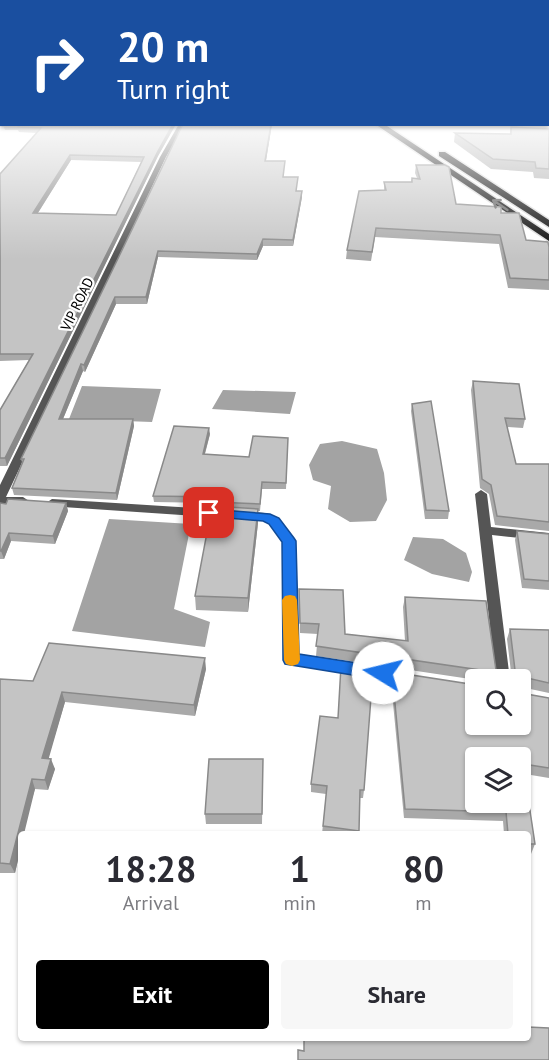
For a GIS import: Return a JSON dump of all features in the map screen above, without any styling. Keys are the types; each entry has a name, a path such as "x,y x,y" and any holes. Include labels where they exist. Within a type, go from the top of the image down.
{"main road":[{"path":"431,159 549,238"},
{"path":"451,159 549,224"}],"street":[{"name":"VIP ROAD","path":"0,499 162,159"},
{"path":"481,494 501,669"},
{"path":"0,499 265,517 274,521 289,541 291,660 418,678"},
{"path":"486,530 549,537"}],"shaded area":[{"path":"82,386 161,389 152,422 69,419"},
{"path":"223,390 296,392 290,414 212,409"},
{"path":"342,441 377,449 384,473 387,500 376,521 350,522 328,509 331,486 313,480 309,465 320,444"},
{"path":"109,519 191,524 174,609 210,622 205,647 72,631"},
{"path":"413,537 443,539 466,553 472,572 469,582 432,574 404,560"}],"building":[{"path":"13,159 67,159 33,213 116,215 143,159 154,159 5,458 0,458 0,410 33,354 0,354 0,174"},
{"path":"166,159 285,161 283,177 298,177 296,191 302,191 293,240 263,239 257,254 158,251 146,297 115,297 84,365 81,364 59,419 133,419 116,493 12,488 24,459 21,459"},
{"path":"500,159 549,159 549,169 536,168 535,162"},
{"path":"416,165 449,167 456,204 501,207 501,213 519,213 526,240 548,242 549,280 510,278 500,235 376,228 372,252 347,250 359,191 386,190 384,182 412,182 412,178 420,179"},
{"path":"473,381 519,384 525,419 505,418 516,464 549,464 549,522 497,516 491,485 482,479"},
{"path":"431,401 449,511 426,510 412,404"},
{"path":"174,426 209,428 203,454 249,457 253,436 288,438 286,483 262,482 260,504 214,502 215,497 153,496"},
{"path":"8,499 66,503 53,536 9,533 0,551 0,503 6,504"},
{"path":"212,506 258,509 248,598 195,596"},
{"path":"517,531 549,534 549,581 524,579"},
{"path":"299,589 343,590 345,634 408,641 405,597 486,601 496,669 473,669 316,646 319,624 300,623"},
{"path":"510,629 549,630 549,683 531,679 531,669 515,669"},
{"path":"49,643 205,658 194,705 62,692 42,758 51,759 45,780 32,779 10,864 0,863 0,679 33,681"},
{"path":"341,666 373,671 364,790 360,790 359,831 323,826 327,786 311,784 320,716 338,718"},
{"path":"392,672 465,683 465,735 531,735 531,695 549,698 549,768 531,765 531,747 465,747 465,811 405,809"},
{"path":"209,759 263,759 262,814 205,814"},
{"path":"506,813 530,813 535,844 531,844 531,831 508,831"},
{"path":"531,1027 549,1028 549,1060 298,1060 298,1050 304,1051 304,1041 531,1041"}],"slow traffic":[{"path":"290,600 292,660"}],"route":[{"path":"209,513 265,517 274,521 289,541 291,660 383,673"}]}
